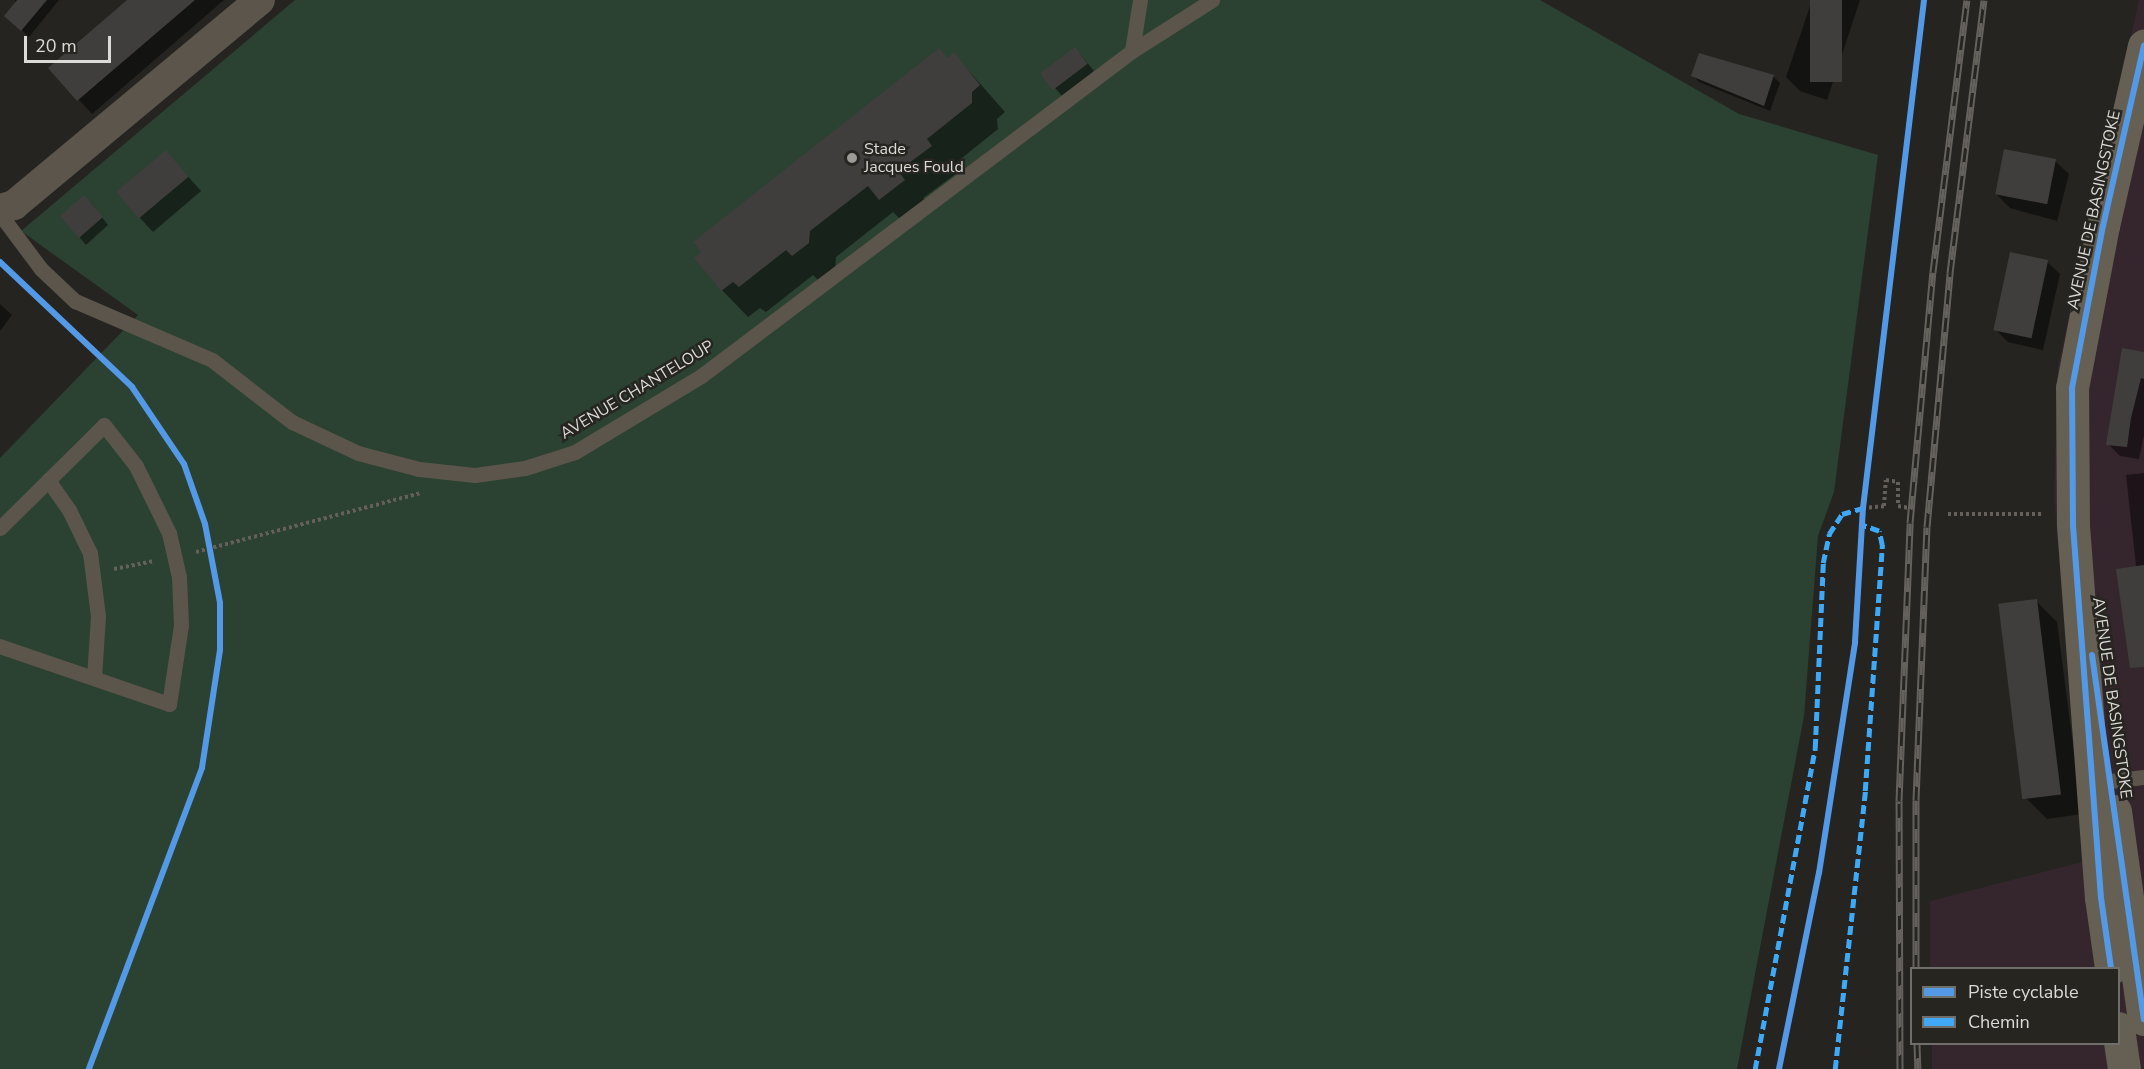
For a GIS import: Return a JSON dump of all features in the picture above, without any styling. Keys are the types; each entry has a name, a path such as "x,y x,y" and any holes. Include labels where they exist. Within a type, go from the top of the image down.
{"main road":[{"name":"AVENUE DE BASINGSTOKE","path":"2111,967 2101,898 2073,519 2072,388 2103,226 2144,46"},
{"name":"AVENUE DE BASINGSTOKE","path":"2073,519 2144,1019"},
{"path":"2120,1042 2124,1069"}],"street":[{"path":"0,209 14,205 260,0"}],"lane":[{"path":"1132,51 1140,0"},
{"name":"AVENUE CHANTELOUP","path":"0,214 41,269 75,302 212,360 292,422 358,453 419,469 475,475 525,468 576,452 701,376 1132,51 1212,0"},
{"path":"0,528 104,426 136,466 169,533 179,577 181,625 169,704 0,646"},
{"path":"48,480 69,510 90,553 98,616 94,678"},
{"path":"2110,782 2144,777"}],"path":[{"path":"1863,508 1884,506 1886,480 1898,482 1898,506 1909,508"},
{"path":"93,573 210,550 429,490"},
{"path":"1948,514 1976,517 2073,519"},
{"path":"208,541 212,560"}],"shaded area":[{"path":"2139,0 2144,0 2144,1069 1932,1069 1932,1045 2120,1045 2120,967 1930,967 1930,901 2086,861 2054,497 2058,367"}],"green space":[{"path":"295,0 1540,0 1739,114 1878,155 1834,492 1818,536 1804,716 1737,1069 0,1069 0,458 138,315 21,231"}],"building":[{"path":"17,0 47,0 21,31 4,16"},
{"path":"127,0 195,0 77,101 48,68"},
{"path":"1810,0 1842,0 1842,82 1810,82"},
{"path":"1075,47 1088,64 1052,90 1040,73"},
{"path":"939,48 947,58 954,52 980,85 972,92 972,103 927,139 932,146 898,171 905,180 879,200 868,186 810,231 809,243 792,256 786,250 739,287 733,282 721,291 694,258 701,252 693,242"},
{"path":"1699,53 1774,75 1764,106 1691,76"},
{"path":"2004,149 2056,159 2047,204 1995,194"},
{"path":"166,150 188,177 139,219 116,192"},
{"path":"84,195 103,217 79,238 60,216"},
{"path":"2010,252 2048,260 2032,338 1993,330"},
{"path":"2122,348 2144,352 2144,379 2141,378 2131,418 2127,447 2106,445"},
{"path":"2144,565 2144,667 2130,668 2116,569"},
{"path":"2037,599 2061,795 2022,799 1998,604"}],"railway":[{"path":"1900,1069 1899,801 1910,523 1933,272 1967,0"},
{"path":"1916,967 1916,800 1927,527 1950,273 1984,0"},
{"path":"1917,1045 1918,1069"}],"marked path":[{"path":"1755,1069 1815,748 1823,563 1829,534 1842,514 1863,508"},
{"path":"1835,1069 1865,791 1882,545 1879,531 1862,525"}],"cycle path":[{"path":"1779,1069 1819,873 1855,642 1863,508 1924,0"},
{"path":"2111,967 2101,898 2073,524 2072,388 2103,226 2144,46"},
{"path":"0,262 132,387 184,464 205,524 220,603 220,650 202,768 89,1069"},
{"path":"2092,655 2144,1019"}],"place":[{"name":"Stade Jacques Fould","path":"852,158"}]}
